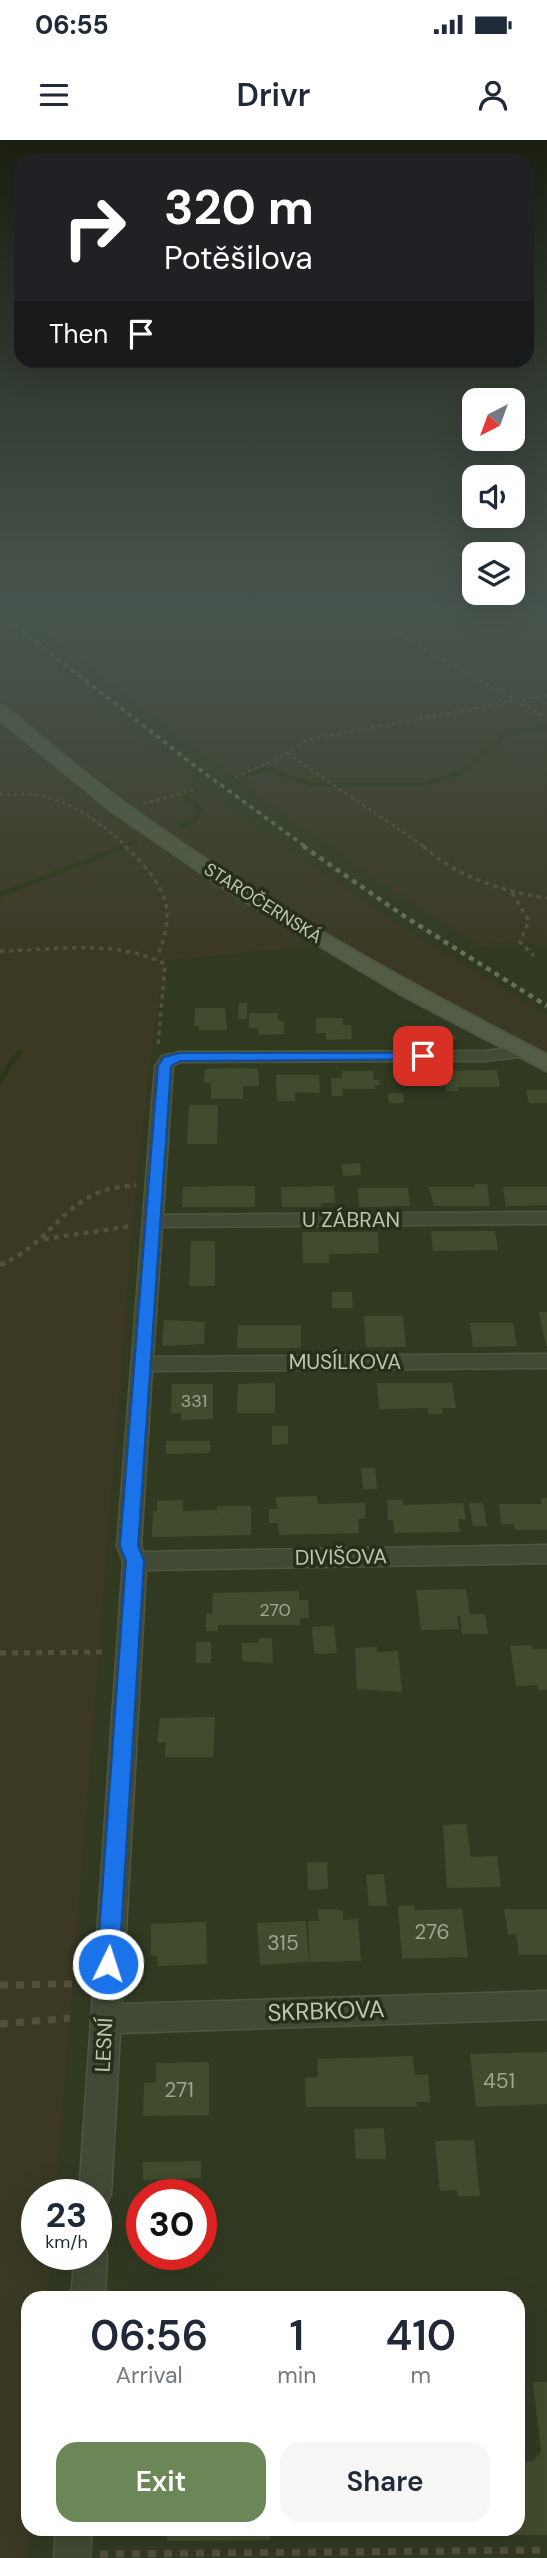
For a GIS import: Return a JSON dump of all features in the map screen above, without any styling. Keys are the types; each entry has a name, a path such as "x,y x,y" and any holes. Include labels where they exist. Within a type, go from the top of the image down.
{"main road":[{"name":"STAROČERNSKÁ","path":"20,727 123,810 187,856 275,912 547,1064"}],"street":[{"path":"168,1060 180,1057 484,1056 522,1052"},
{"name":"LESNÍ","path":"96,2179 135,1561 129,1546 144,1364 144,1224 164,1066 168,1060"},
{"name":"U ZÁBRAN","path":"144,1224 547,1218"},
{"name":"MUSÍLKOVA","path":"144,1364 547,1361"},
{"name":"DIVIŠOVA","path":"135,1561 547,1554"},
{"name":"SKRBKOVA","path":"106,2019 547,2005"},
{"path":"88,2291 90,2270"}],"path":[{"path":"235,777 287,753 306,740 377,727"},
{"path":"287,753 412,836 445,866 512,893 547,898"},
{"path":"123,810 196,789"},
{"path":"0,794 40,794 72,805 135,856 161,887 169,917 157,957"},
{"path":"512,893 529,921 520,942 534,957"},
{"path":"0,951 134,951 157,957 165,964 158,1047 168,1060"},
{"path":"0,1265 35,1247 73,1206 99,1190 115,1185 136,1185"},
{"path":"43,1239 144,1224"},
{"path":"0,1653 130,1651"},
{"path":"0,1985 72,1984"},
{"path":"0,2024 69,2018"},
{"path":"79,2547 547,2550"}],"shaded area":[{"path":"0,727 5,727 72,782 146,837 222,890 301,939 299,947 163,961 136,1185 57,2179 21,2179 21,2270 50,2270 48,2291 21,2291 21,2536 27,2536 27,2558 0,2558"},
{"path":"34,727 128,727 237,812 312,866 389,918 547,1015 547,1054 282,906 198,852 97,778"},
{"path":"169,727 547,727 547,945 492,943 482,948 363,870"}],"building":[{"path":"239,1003 247,1003 247,1019 238,1019"},
{"path":"195,1008 225,1008 227,1030 199,1030 199,1026 194,1026"},
{"path":"249,1013 278,1013 278,1021 284,1021 284,1034 258,1035 259,1028 249,1028"},
{"path":"316,1018 343,1018 343,1025 351,1025 352,1039 326,1040 326,1033 316,1033"},
{"path":"442,1029 456,1037 455,1040 406,1043 406,1040 396,1039 396,1030"},
{"path":"205,1069 258,1069 259,1086 243,1086 243,1099 211,1099 211,1083 204,1083"},
{"path":"497,1070 500,1087 458,1087 459,1091 447,1091 442,1071"},
{"path":"341,1071 373,1071 374,1080 379,1079 380,1085 375,1085 375,1089 342,1089 343,1096 332,1096 331,1078 342,1078"},
{"path":"276,1075 319,1075 320,1093 295,1092 295,1101 277,1101"},
{"path":"526,1090 547,1090 547,1103 529,1103"},
{"path":"388,1093 403,1093 404,1103 389,1103"},
{"path":"189,1105 218,1105 217,1144 187,1144"},
{"path":"360,1163 361,1175 343,1176 342,1164"},
{"path":"474,1184 487,1184 490,1206 434,1206 429,1187 475,1187"},
{"path":"255,1186 255,1207 182,1207 183,1187"},
{"path":"334,1186 335,1203 321,1203 321,1207 282,1207 281,1187"},
{"path":"503,1187 547,1187 547,1205 506,1206"},
{"path":"358,1188 408,1188 410,1206 359,1207"},
{"path":"431,1231 495,1231 498,1250 433,1251"},
{"path":"302,1232 378,1232 379,1253 329,1254 329,1263 303,1263"},
{"path":"191,1241 215,1241 215,1286 189,1286"},
{"path":"332,1292 352,1292 353,1308 332,1308"},
{"path":"539,1312 547,1312 547,1346 546,1346"},
{"path":"364,1316 403,1316 406,1347 366,1347"},
{"path":"164,1320 205,1322 204,1344 162,1346"},
{"path":"470,1323 513,1323 517,1346 473,1347"},
{"path":"238,1325 301,1325 301,1348 237,1348"},
{"path":"275,1383 275,1413 237,1413 238,1384"},
{"path":"377,1383 452,1383 456,1408 442,1408 443,1414 428,1414 428,1408 379,1409"},
{"path":"172,1384 213,1384 213,1419 181,1420 181,1413 171,1413"},
{"path":"272,1426 288,1426 288,1444 272,1445"},
{"path":"166,1441 210,1441 210,1453 166,1454"},
{"path":"361,1468 375,1468 377,1489 363,1489"},
{"path":"317,1496 318,1504 365,1503 366,1518 358,1519 359,1533 279,1535 278,1523 269,1523 269,1509 278,1509 275,1497"},
{"path":"541,1498 547,1498 547,1530 515,1530 514,1524 501,1524 499,1504 542,1504"},
{"path":"183,1500 183,1511 216,1510 216,1519 217,1506 251,1506 251,1535 152,1537 153,1511 157,1511 157,1501"},
{"path":"387,1500 403,1500 403,1505 463,1503 466,1519 458,1519 460,1532 394,1533 393,1520 388,1520"},
{"path":"469,1503 483,1503 487,1526 473,1526"},
{"path":"466,1589 470,1614 485,1614 488,1634 462,1634 460,1616 457,1616 459,1629 421,1630 416,1590"},
{"path":"299,1591 299,1600 308,1600 309,1618 300,1618 300,1625 218,1625 218,1631 206,1631 206,1614 212,1614 213,1593"},
{"path":"334,1626 337,1653 314,1654 312,1627"},
{"path":"259,1638 272,1638 273,1663 242,1661 242,1643 258,1643"},
{"path":"196,1642 211,1642 211,1663 196,1663"},
{"path":"532,1645 532,1649 547,1649 547,1690 538,1690 537,1685 516,1686 510,1646"},
{"path":"377,1647 377,1652 398,1651 402,1692 357,1689 355,1648"},
{"path":"215,1717 213,1757 165,1757 166,1742 157,1743 160,1718"},
{"path":"466,1824 471,1857 497,1856 501,1887 447,1888 443,1825"},
{"path":"327,1862 328,1889 308,1890 307,1863"},
{"path":"384,1874 387,1906 369,1906 366,1875"},
{"path":"414,1905 415,1910 462,1909 468,1957 402,1959 398,1906"},
{"path":"318,1909 343,1911 343,1920 358,1919 361,1961 310,1962 308,1921 319,1921"},
{"path":"504,1909 547,1909 547,1955 519,1955 516,1934 508,1935"},
{"path":"306,1921 309,1962 260,1965 257,1923"},
{"path":"206,1922 207,1964 158,1966 157,1956 151,1955 151,1924"},
{"path":"547,2052 547,2104 476,2107 470,2054"},
{"path":"413,2056 415,2075 428,2075 430,2102 417,2102 417,2107 306,2107 305,2078 318,2077 317,2059"},
{"path":"209,2062 209,2115 143,2116 144,2083 156,2083 156,2063"},
{"path":"384,2128 386,2159 356,2159 354,2129"},
{"path":"474,2140 480,2196 458,2196 457,2190 440,2191 435,2141"},
{"path":"201,2161 201,2178 143,2179 143,2162"},
{"path":"533,2382 547,2382 547,2535 525,2535 525,2462 533,2461 541,2452"},
{"path":"167,2536 270,2536 270,2540 167,2541"}],"waterway":[{"path":"235,777 267,769 313,785 421,785 461,772 509,732 547,729"},
{"path":"181,827 196,818 200,810 184,794 196,789"},
{"path":"121,847 135,842"},
{"path":"0,895 126,846"},
{"path":"0,1080 19,1052"}],"railway":[{"path":"145,727 306,847"},
{"path":"303,846 404,916 547,1006"}],"route":[{"path":"108,1964 135,1561 129,1546 155,1222 164,1066 168,1060 180,1057 423,1056"}]}
